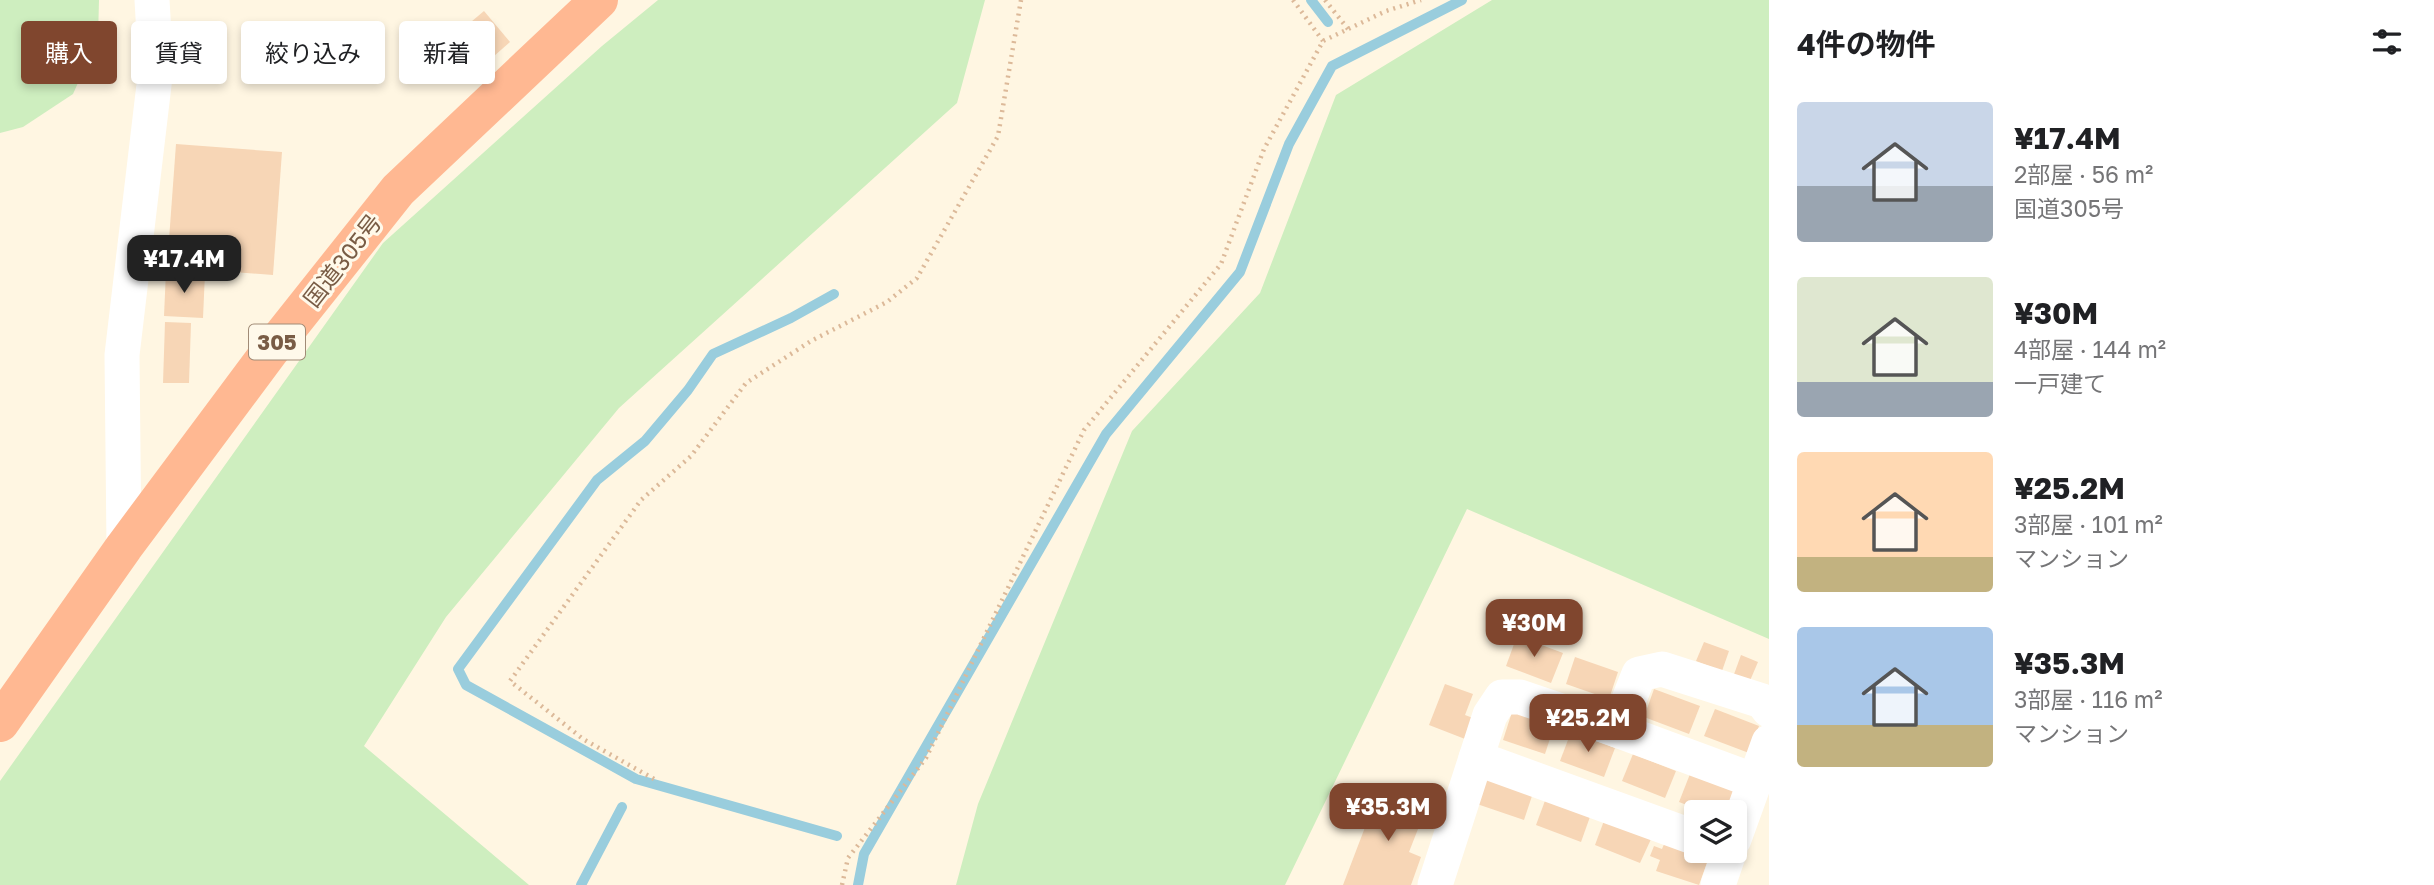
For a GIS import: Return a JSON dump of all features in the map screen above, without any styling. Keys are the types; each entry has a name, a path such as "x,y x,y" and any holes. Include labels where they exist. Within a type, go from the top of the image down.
{"highway":[{"name":"国道305号","path":"0,723 124,547 270,351 398,190 599,0"}],"street":[{"path":"124,547 122,355 156,68 152,0"},
{"path":"1617,730 1639,674 1662,669 1762,701 1769,710"},
{"path":"1434,885 1490,715 1502,696 1520,697 1755,781"},
{"path":"1747,803 1769,742"},
{"path":"1476,758 1684,834"},
{"path":"1718,885 1726,863"}],"path":[{"path":"653,779 583,739 510,681 641,500 691,456 746,383 811,341 887,302 917,278 998,136 1021,0"},
{"path":"1293,0 1323,41"},
{"path":"1325,0 1348,29"},
{"path":"842,885 848,858 926,758 1084,430 1221,264 1264,149 1323,41 1386,11 1421,0"}],"green space":[{"path":"0,0 99,0 98,21 21,21 21,84 77,84 73,94 23,127 0,133"},
{"path":"658,0 985,0 957,103 619,408 446,617 364,746 529,885 0,885 0,781 383,243 602,46"},
{"path":"1492,0 1769,0 1769,639 1467,509 1285,885 956,885 978,804 1132,431 1260,293 1336,95"}],"building":[{"path":"484,11 492,21 472,21"},
{"path":"495,24 510,42 495,55"},
{"path":"176,144 282,152 273,275 167,267"},
{"path":"166,271 205,273 203,318 164,316"},
{"path":"165,322 191,323 189,383 163,383"},
{"path":"1517,636 1563,653 1551,683 1506,666"},
{"path":"1704,642 1729,651 1722,671 1696,661"},
{"path":"1741,655 1758,662 1749,683 1733,677"},
{"path":"1575,657 1618,672 1609,699 1566,684"},
{"path":"1445,684 1473,694 1465,715 1473,718 1465,739 1429,725"},
{"path":"1654,689 1700,706 1689,734 1644,717"},
{"path":"1715,709 1759,726 1749,753 1704,736"},
{"path":"1512,712 1554,726 1545,754 1503,740"},
{"path":"1571,732 1615,748 1604,777 1560,761"},
{"path":"1633,754 1676,771 1665,798 1622,781"},
{"path":"1690,774 1736,791 1733,800 1684,800 1684,804 1679,802"},
{"path":"1486,777 1533,793 1524,820 1477,804"},
{"path":"1380,788 1427,806 1409,852 1421,857 1411,885 1343,885"},
{"path":"1546,798 1591,814 1581,842 1536,825"},
{"path":"1605,818 1652,837 1640,863 1595,845"},
{"path":"1665,842 1684,848 1684,863 1707,863 1699,885 1656,871 1660,860 1650,856 1654,846 1662,849"}],"waterway":[{"path":"1311,0 1328,22"},
{"path":"858,885 864,854 1106,434 1240,272 1289,144 1332,66 1462,0"},
{"path":"834,294 791,318 713,354 688,390 645,441 597,480 458,669 466,685 636,779 837,836"},
{"path":"581,885 622,807"}]}
